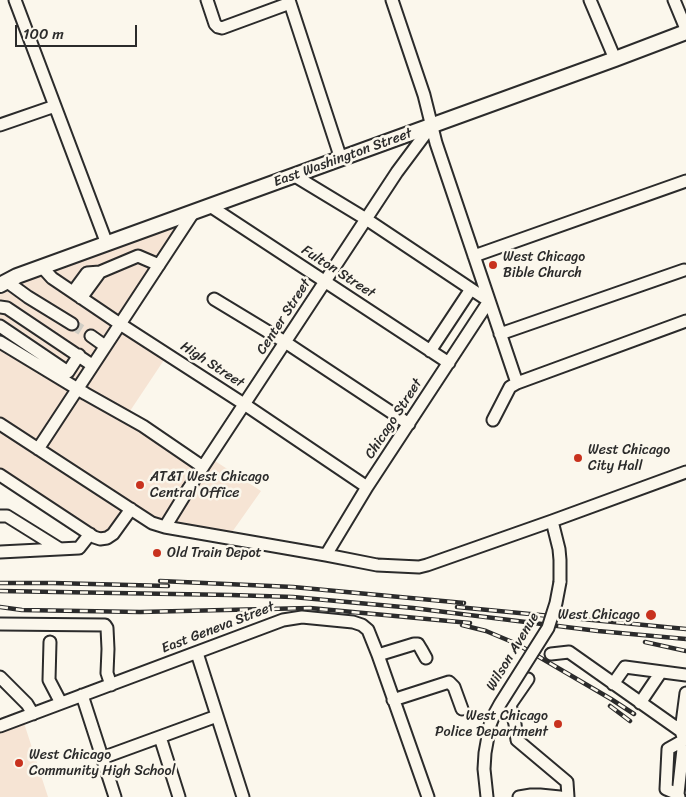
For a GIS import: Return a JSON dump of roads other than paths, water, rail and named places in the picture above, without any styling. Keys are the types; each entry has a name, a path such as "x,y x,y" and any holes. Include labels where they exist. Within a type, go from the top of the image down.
{"main road":[{"name":"East Washington Street","path":"3,283 42,267 615,59 686,30"}],"street":[{"path":"15,0 107,244"},
{"path":"207,0 215,24 218,27 227,26 267,12 290,1 341,159"},
{"path":"262,0 267,12"},
{"path":"392,0 424,95 436,143 517,383"},
{"path":"590,0 615,59"},
{"path":"674,0 686,30"},
{"path":"0,125 55,106"},
{"name":"Center Street","path":"165,527 397,172 432,125"},
{"path":"295,176 366,219 489,301"},
{"path":"474,256 686,181"},
{"name":"Fulton Street","path":"210,206 448,363"},
{"path":"38,449 193,213"},
{"path":"77,295 87,273 100,272 138,256 159,265"},
{"name":"High Street","path":"42,267 52,278 77,295 367,487"},
{"path":"500,334 684,270"},
{"path":"3,283 72,324"},
{"path":"430,351 470,289"},
{"path":"214,299 285,342 409,424"},
{"name":"Chicago Street","path":"326,555 367,487 489,301"},
{"path":"0,307 7,308 92,365"},
{"path":"493,420 510,387 517,383 686,321"},
{"path":"0,326 68,372 79,356"},
{"path":"91,336 105,346"},
{"path":"0,342 77,389 143,426 203,467"},
{"path":"0,424 152,523 165,527 377,565 419,567 427,565 686,472"},
{"path":"0,475 94,537 100,539 114,534 132,509"},
{"path":"0,516 7,516 60,549"},
{"name":"Wilson Avenue","path":"487,797 484,769 490,725 500,704 548,628 556,603 560,582 559,549 552,521"},
{"path":"0,552 79,548 90,534"},
{"name":"East Geneva Street","path":"0,726 292,618 302,617 353,622 362,625 368,630 378,655"},
{"path":"0,624 105,625 107,628 108,649 107,673 111,685"},
{"path":"50,642 49,680 61,703"},
{"path":"426,658 418,644 378,655 428,797"},
{"path":"550,654 569,652 682,736"},
{"path":"197,653 243,797"},
{"path":"613,684 624,667 686,675"},
{"path":"640,703 661,672"},
{"path":"0,677 27,704 33,714"},
{"path":"528,679 510,704 517,740 567,782 568,797"},
{"path":"393,700 449,682 454,687 462,709"},
{"path":"678,795 666,789 668,749 682,736 686,694"},
{"path":"82,695 115,797"},
{"path":"102,758 217,716"},
{"path":"160,737 179,797"},
{"path":"519,797 531,795 560,797"}],"tunnel":[{"path":"72,324 91,336"}],"railway":[{"path":"160,581 293,587 464,603"},
{"path":"0,583 168,586"},
{"path":"0,591 293,597 413,608 598,631 686,639"},
{"path":"0,607 22,610 140,612 310,608 470,623"},
{"path":"457,607 686,629"},
{"path":"462,625 486,631 517,644 634,714"},
{"path":"645,642 686,651"},
{"path":"610,706 630,721"}],"place":[{"name":"West Chicago Bible Church","path":"493,265"},
{"name":"West Chicago City Hall","path":"578,458"},
{"name":"AT&T West Chicago Central Office","path":"140,485"},
{"name":"Old Train Depot","path":"157,553"},
{"name":"West Chicago","path":"651,615"},
{"name":"West Chicago Police Department","path":"558,724"},
{"name":"West Chicago Community High School","path":"19,763"}]}
